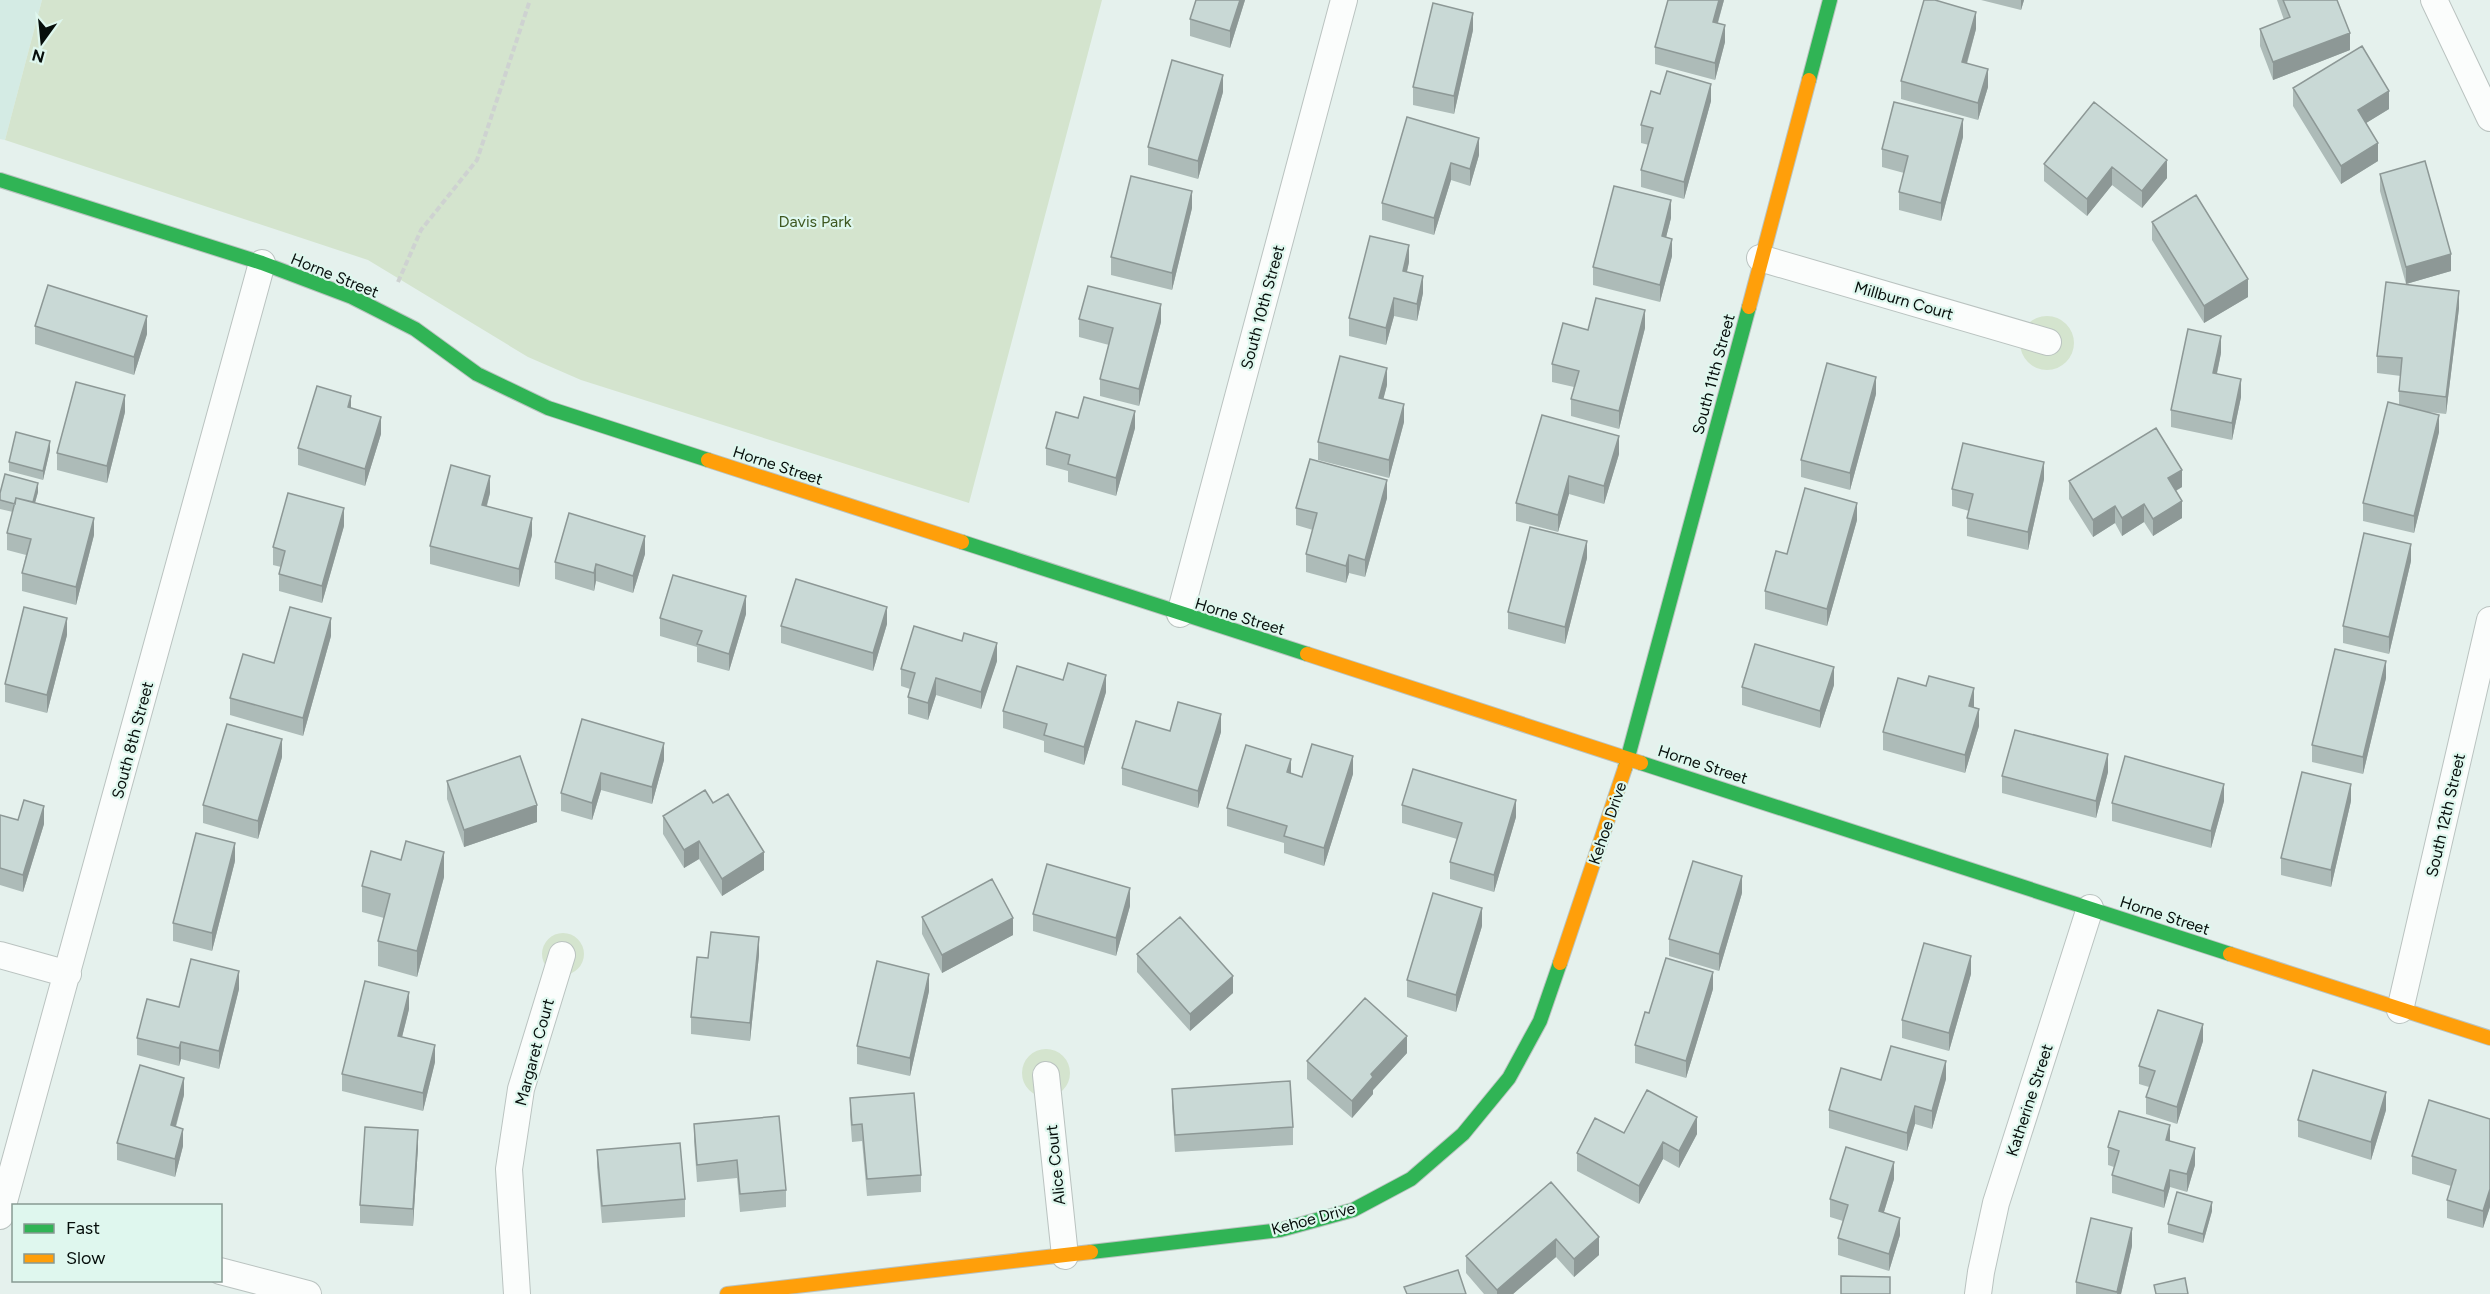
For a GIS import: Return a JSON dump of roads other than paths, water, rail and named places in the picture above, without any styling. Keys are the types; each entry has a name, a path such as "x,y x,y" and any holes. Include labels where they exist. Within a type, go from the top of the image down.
{"street":[{"name":"South 10th Street","path":"1180,614 1344,0"},
{"name":"South 11th Street","path":"1629,757 1830,0"},
{"path":"2434,0 2490,118"},
{"name":"Horne Street","path":"0,180 262,263 352,297 415,329 477,374 548,408 1180,614 1629,757 2400,1011 2490,1038"},
{"name":"Millburn Court","path":"1760,258 2048,342"},
{"name":"South 8th Street","path":"0,1215 262,263"},
{"name":"South 12th Street","path":"2400,1011 2490,620"},
{"name":"Kehoe Drive","path":"726,1294 1280,1230 1353,1209 1411,1179 1463,1134 1509,1078 1540,1021 1629,757"},
{"name":"Katherine Street","path":"1978,1294 1980,1272 1996,1203 2090,908"},
{"path":"0,955 68,974"},
{"name":"Margaret Court","path":"517,1294 509,1169 521,1089 562,955"},
{"name":"Alice Court","path":"1046,1075 1065,1256"},
{"path":"222,1272 308,1294"}],"park label":[{"name":"Davis Park","path":"815,221"}]}
